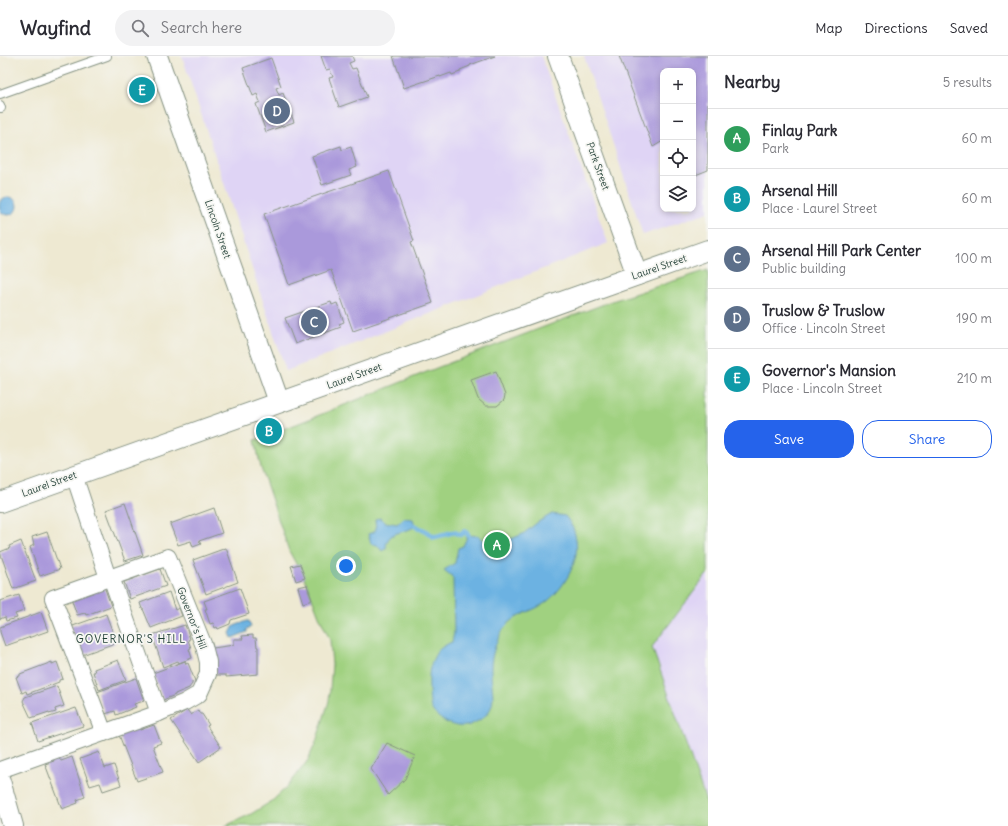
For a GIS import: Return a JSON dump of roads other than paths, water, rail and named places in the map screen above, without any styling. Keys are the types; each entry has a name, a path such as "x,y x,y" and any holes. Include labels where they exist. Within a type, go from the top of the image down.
{"street":[{"name":"Lincoln Street","path":"157,56 279,402"},
{"name":"Park Street","path":"558,56 637,275"},
{"name":"Laurel Street","path":"0,502 708,250"},
{"path":"74,475 159,713"},
{"name":"Governor's Hill","path":"0,770 104,733 159,713 185,702 199,694 208,674 208,662 204,646 168,557 54,598 104,733"},
{"path":"0,781 13,826"}],"lane":[{"path":"0,94 107,56"},
{"path":"0,105 0,108"}],"water":[{"path":"8,197 14,200 17,206 14,212 8,215 2,212 -1,206 2,200"},
{"path":"552,514 565,516 575,533 577,548 573,566 569,575 558,591 545,603 515,618 501,633 492,659 491,676 493,700 488,713 482,719 467,726 449,724 443,721 431,708 429,671 437,652 452,642 454,633 453,577 444,570 455,563 458,548 463,546 468,535 478,536 483,540 504,542 523,534 538,522"},
{"path":"380,518 385,522 397,524 404,518 413,519 415,526 389,538 386,548 382,551 377,545 371,544 368,534 374,532 376,529 375,519"},
{"path":"249,621 251,627 247,629 247,632 232,638 230,633 234,626"}],"waterway":[{"path":"415,526 434,537 454,532 461,535 465,531 468,535"}],"place":[{"name":"Governor's Mansion","path":"142,90"},
{"name":"Truslow & Truslow","path":"277,111"},
{"name":"Arsenal Hill Park Center","path":"314,322"},
{"name":"Arsenal Hill","path":"269,431"},
{"name":"Finlay Park","path":"497,545"}],"district":[{"name":"GOVERNOR'S HILL","path":"131,639"}]}
